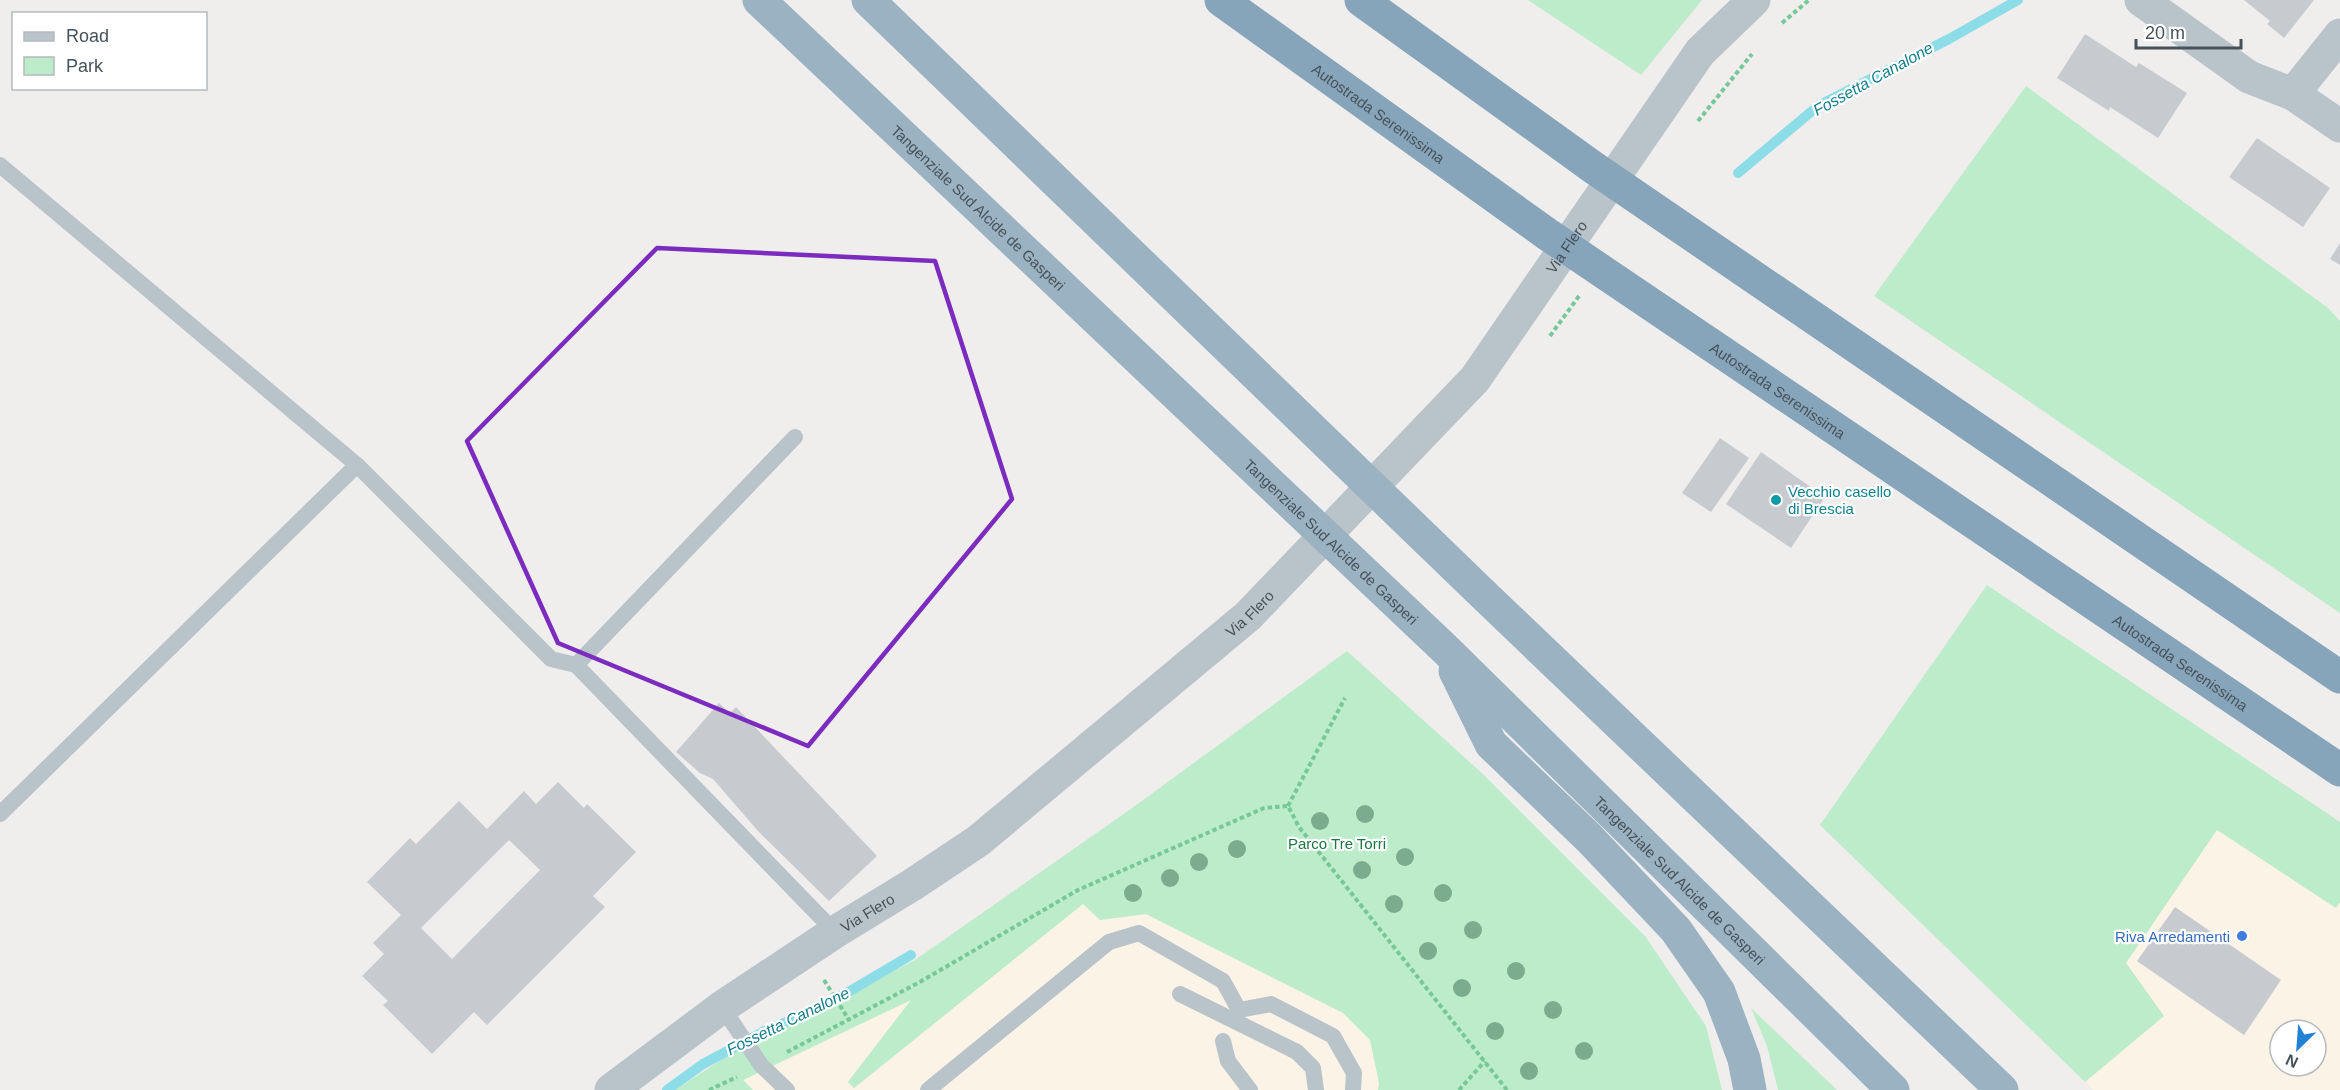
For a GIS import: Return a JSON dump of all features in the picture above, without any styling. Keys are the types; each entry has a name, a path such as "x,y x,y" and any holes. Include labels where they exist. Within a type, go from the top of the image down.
{"highway":[{"name":"Tangenziale Sud Alcide de Gasperi","path":"759,0 1444,648 1893,1090"},
{"path":"868,0 1495,606 2002,1090"},
{"name":"Autostrada Serenissima","path":"1221,0 1547,234 2340,770"},
{"path":"1361,0 1594,168 2340,677"},
{"path":"1444,648 1491,744 1589,838 1676,930 1719,992 1744,1059 1750,1090"}],"street":[{"name":"Via Flero","path":"611,1090 722,1007 834,932 912,885 978,841 1248,616 1475,379 1700,52 1754,0"},
{"path":"2141,0 2249,77 2293,94 2340,126"},
{"path":"2293,94 2340,35"}],"lane":[{"path":"0,165 357,465 551,659 576,666 834,932"},
{"path":"576,666 795,437"},
{"path":"0,814 357,465"},
{"path":"928,1090 1109,942 1139,933 1223,981 1239,1010"},
{"path":"1180,994 1297,1052 1313,1068 1316,1090"},
{"path":"1239,1010 1271,1004 1333,1036 1354,1073 1353,1090"},
{"path":"722,1007 762,1065 787,1090"},
{"path":"1214,1060 1239,1010"},
{"path":"1223,1041 1228,1061 1250,1090"}],"path":[{"path":"1782,24 1809,0"},
{"path":"1697,122 1758,48"},
{"path":"1288,806 1345,698"},
{"path":"762,1065 918,983 1078,890 1264,808 1288,806"},
{"path":"1288,806 1299,827 1507,1090"},
{"path":"824,980 849,1020"},
{"path":"1459,1090 1485,1061"}],"highlighted area":[{"path":"657,248 935,261 1012,499 808,746 558,643 467,441"}],"shaded area":[{"name":"Riva Arredamenti","path":"2218,829 2335,908 2340,902 2340,1090 2093,1090 2085,1082 2164,1016 2125,963"},
{"path":"1083,903 1101,920 1146,914 1343,1013 1370,1040 1379,1083 1378,1090 753,1090 743,1080 912,999 848,1081 855,1088"}],"green space":[{"path":"1528,0 1702,0 1641,75"},
{"path":"2026,86 2328,308 2340,321 2340,613 1874,296"},
{"path":"1987,585 2340,822 2340,902 2336,908 2217,830 2126,963 2164,1016 2085,1082 1820,825"},
{"name":"Parco Tre Torri","path":"1347,651 1485,776 1645,936 1706,1026 1722,1090 1378,1090 1379,1083 1370,1040 1343,1013 1146,914 1100,920 1083,904 854,1088 848,1082 911,1000 743,1080 753,1090 675,1090 721,1060 915,960 1128,811"},
{"path":"1751,1008 1837,1090 1778,1090 1767,1046"}],"building":[{"path":"2244,0 2314,0 2284,38 2267,24 2270,21"},
{"path":"2085,34 2136,67 2139,63 2187,93 2158,138 2110,107 2109,111 2057,78"},
{"path":"2257,138 2330,188 2303,227 2229,177"},
{"path":"2340,243 2340,265 2330,259"},
{"path":"1720,438 1749,458 1711,512 1682,493"},
{"name":"Vecchio casello di Brescia","path":"1761,452 1825,497 1791,548 1726,504"},
{"path":"719,703 730,713 736,707 877,856 829,901 758,831 713,779 700,773 676,752"},
{"path":"558,782 584,808 587,804 636,852 593,896 605,907 487,1025 474,1012 432,1054 383,1005 388,1001 362,976 384,954 373,943 401,915 367,882 410,838 416,844 459,801 487,829 524,791 536,804","holes":["509,840 540,870 452,959 421,928"]},
{"path":"2175,907 2281,980 2244,1035 2137,961"}],"waterway":[{"name":"Fossetta Canalone","path":"1738,173 1818,106 1949,39 2018,0"},
{"name":"Fossetta Canalone","path":"667,1090 703,1064 765,1031 850,991 911,955"}],"place":[{"name":"Vecchio casello di Brescia","path":"1776,500"},
{"name":"Riva Arredamenti","path":"2242,936"}]}
